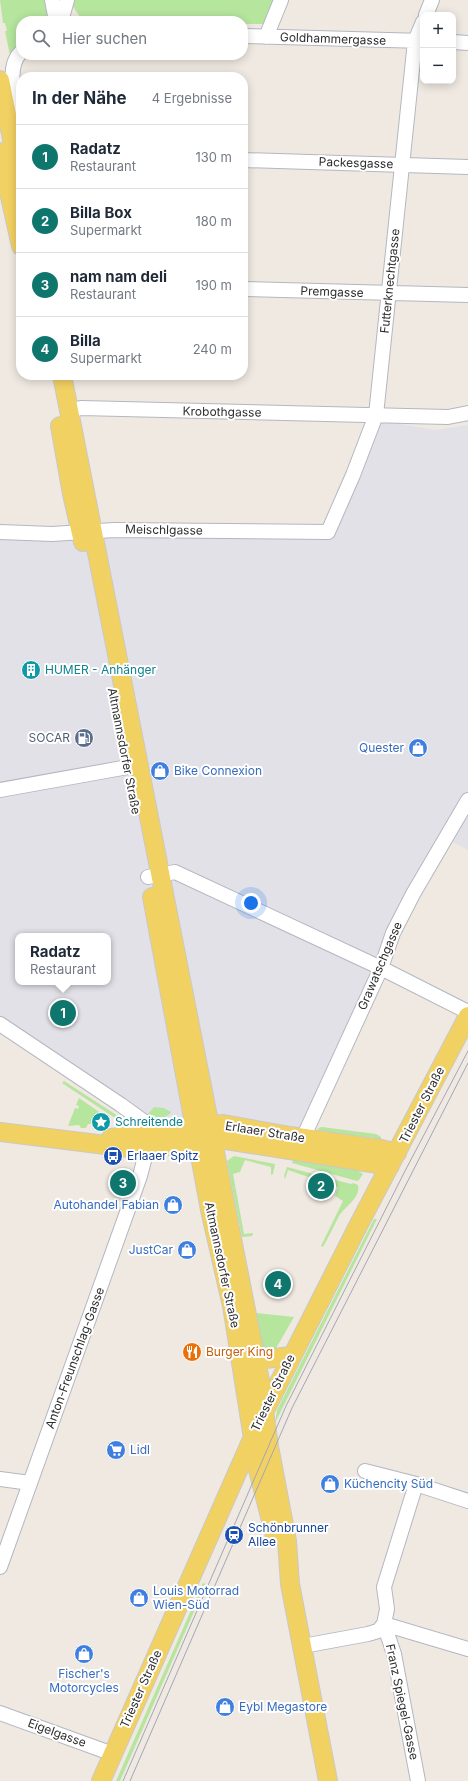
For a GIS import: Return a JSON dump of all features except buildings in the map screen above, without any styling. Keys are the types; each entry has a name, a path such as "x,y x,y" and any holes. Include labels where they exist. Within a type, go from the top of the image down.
{"main road":[{"path":"0,80 16,159"},
{"path":"0,152 16,224"},
{"name":"Altmannsdorfer Straße","path":"51,380 72,494 87,531"},
{"name":"Altmannsdorfer Straße","path":"63,380 69,410 87,531 134,766 204,1134 254,1352 287,1541 290,1584"},
{"name":"Triester Straße","path":"101,1781 264,1412 291,1356 468,1016"},
{"name":"Erlaaer Straße","path":"0,1132 74,1140 113,1147 204,1134 227,1125 303,1138 382,1149 393,1160"},
{"name":"Altmannsdorfer Straße","path":"204,1134 211,1217 232,1306 260,1481 286,1577 290,1584"},
{"name":"Erlaaer Straße","path":"204,1134 237,1141 393,1160"},
{"path":"254,1352 265,1359 291,1356"},
{"path":"290,1584 328,1781"}],"street":[{"path":"52,0 55,16"},
{"path":"62,16 67,0"},
{"path":"266,37 281,0"},
{"path":"427,12 432,0"},
{"name":"Goldhammergasse","path":"248,36 419,41"},
{"name":"Futterknechtgasse","path":"328,532 353,475 376,415 402,164 419,41"},
{"path":"456,42 468,43"},
{"path":"16,95 12,74 17,60"},
{"name":"Packesgasse","path":"248,160 468,167"},
{"name":"Premgasse","path":"248,289 468,296"},
{"name":"Krobothgasse","path":"69,410 89,408 448,417 468,413"},
{"name":"Meischlgasse","path":"0,532 52,534 87,531 328,532"},
{"path":"0,790 134,766"},
{"name":"Grawatschgasse","path":"303,1138 381,968 396,926 468,800"},
{"path":"154,876 175,872 381,968 468,1012"},
{"path":"1,1029 121,1105 150,1126 151,1141"},
{"name":"Anton-Freunschlag-Gasse","path":"0,1567 140,1176 151,1141"},
{"path":"365,1471 416,1484 468,1501"},
{"path":"0,1479 30,1483"},
{"name":"Franz Spiegel-Gasse","path":"416,1484 385,1580 384,1593 386,1609 384,1624 394,1654 418,1781"},
{"path":"303,1646 368,1634 378,1631 384,1624 468,1649"},
{"name":"Eigelgasse","path":"0,1713 113,1754"}],"shaded area":[{"path":"382,421 436,430 468,425 468,850 449,840 381,968 303,1138 180,1129 155,1134 0,1024 0,527 327,529"}],"green space":[{"path":"0,0 46,0 48,16 16,16 16,52 11,60 5,31 7,31 5,23 3,23"},
{"path":"74,0 275,0 266,23 263,24 248,24 248,16 79,16 72,5"},
{"path":"64,1081 118,1116 115,1118 62,1083"},
{"path":"79,1098 105,1116 107,1119 105,1123 88,1124 86,1128 81,1128 79,1125 68,1126 75,1108 78,1109 79,1106 76,1105"},
{"path":"154,1107 164,1108 171,1112 167,1116 161,1118 148,1116"},
{"path":"322,1127 376,1134 381,1137 381,1141 376,1141 376,1138 328,1132 328,1134 319,1130 318,1128"},
{"path":"234,1156 275,1164 273,1174 271,1175 271,1167 245,1160 240,1172 233,1174 244,1234 253,1233 252,1236 242,1237 227,1161"},
{"path":"293,1160 355,1169 363,1174 357,1181 292,1163"},
{"path":"287,1167 358,1185 355,1198 339,1216 323,1247 321,1246 343,1201 335,1196 338,1187 288,1170 285,1179 284,1176"},
{"path":"374,1219 377,1219 275,1423 277,1410"},
{"path":"256,1313 294,1317 275,1350 263,1351"},
{"path":"203,1583 206,1584 120,1781 116,1781"}],"tram line":[{"path":"123,1781 286,1406 405,1171 468,1051"},
{"path":"130,1781 292,1408 468,1063"}],"place":[{"name":"HUMER - Anhänger","path":"31,670"},
{"name":"SOCAR","path":"84,738"},
{"name":"Quester","path":"418,748"},
{"name":"Bike Connexion","path":"160,771"},
{"name":"Radatz","path":"63,1013"},
{"name":"Schreitende","path":"101,1122"},
{"name":"Erlaaer Spitz","path":"113,1156"},
{"name":"nam nam deli","path":"123,1183"},
{"name":"Billa Box","path":"321,1186"},
{"name":"Autohandel Fabian","path":"173,1205"},
{"name":"JustCar","path":"187,1250"},
{"name":"Billa","path":"278,1284"},
{"name":"Burger King","path":"192,1352"},
{"name":"Lidl","path":"116,1450"},
{"name":"Küchencity Süd","path":"330,1484"},
{"name":"Schönbrunner Allee","path":"234,1535"},
{"name":"Louis Motorrad Wien-Süd","path":"139,1598"},
{"name":"Fischer's Motorcycles","path":"84,1654"},
{"name":"Eybl Megastore","path":"225,1707"}]}
